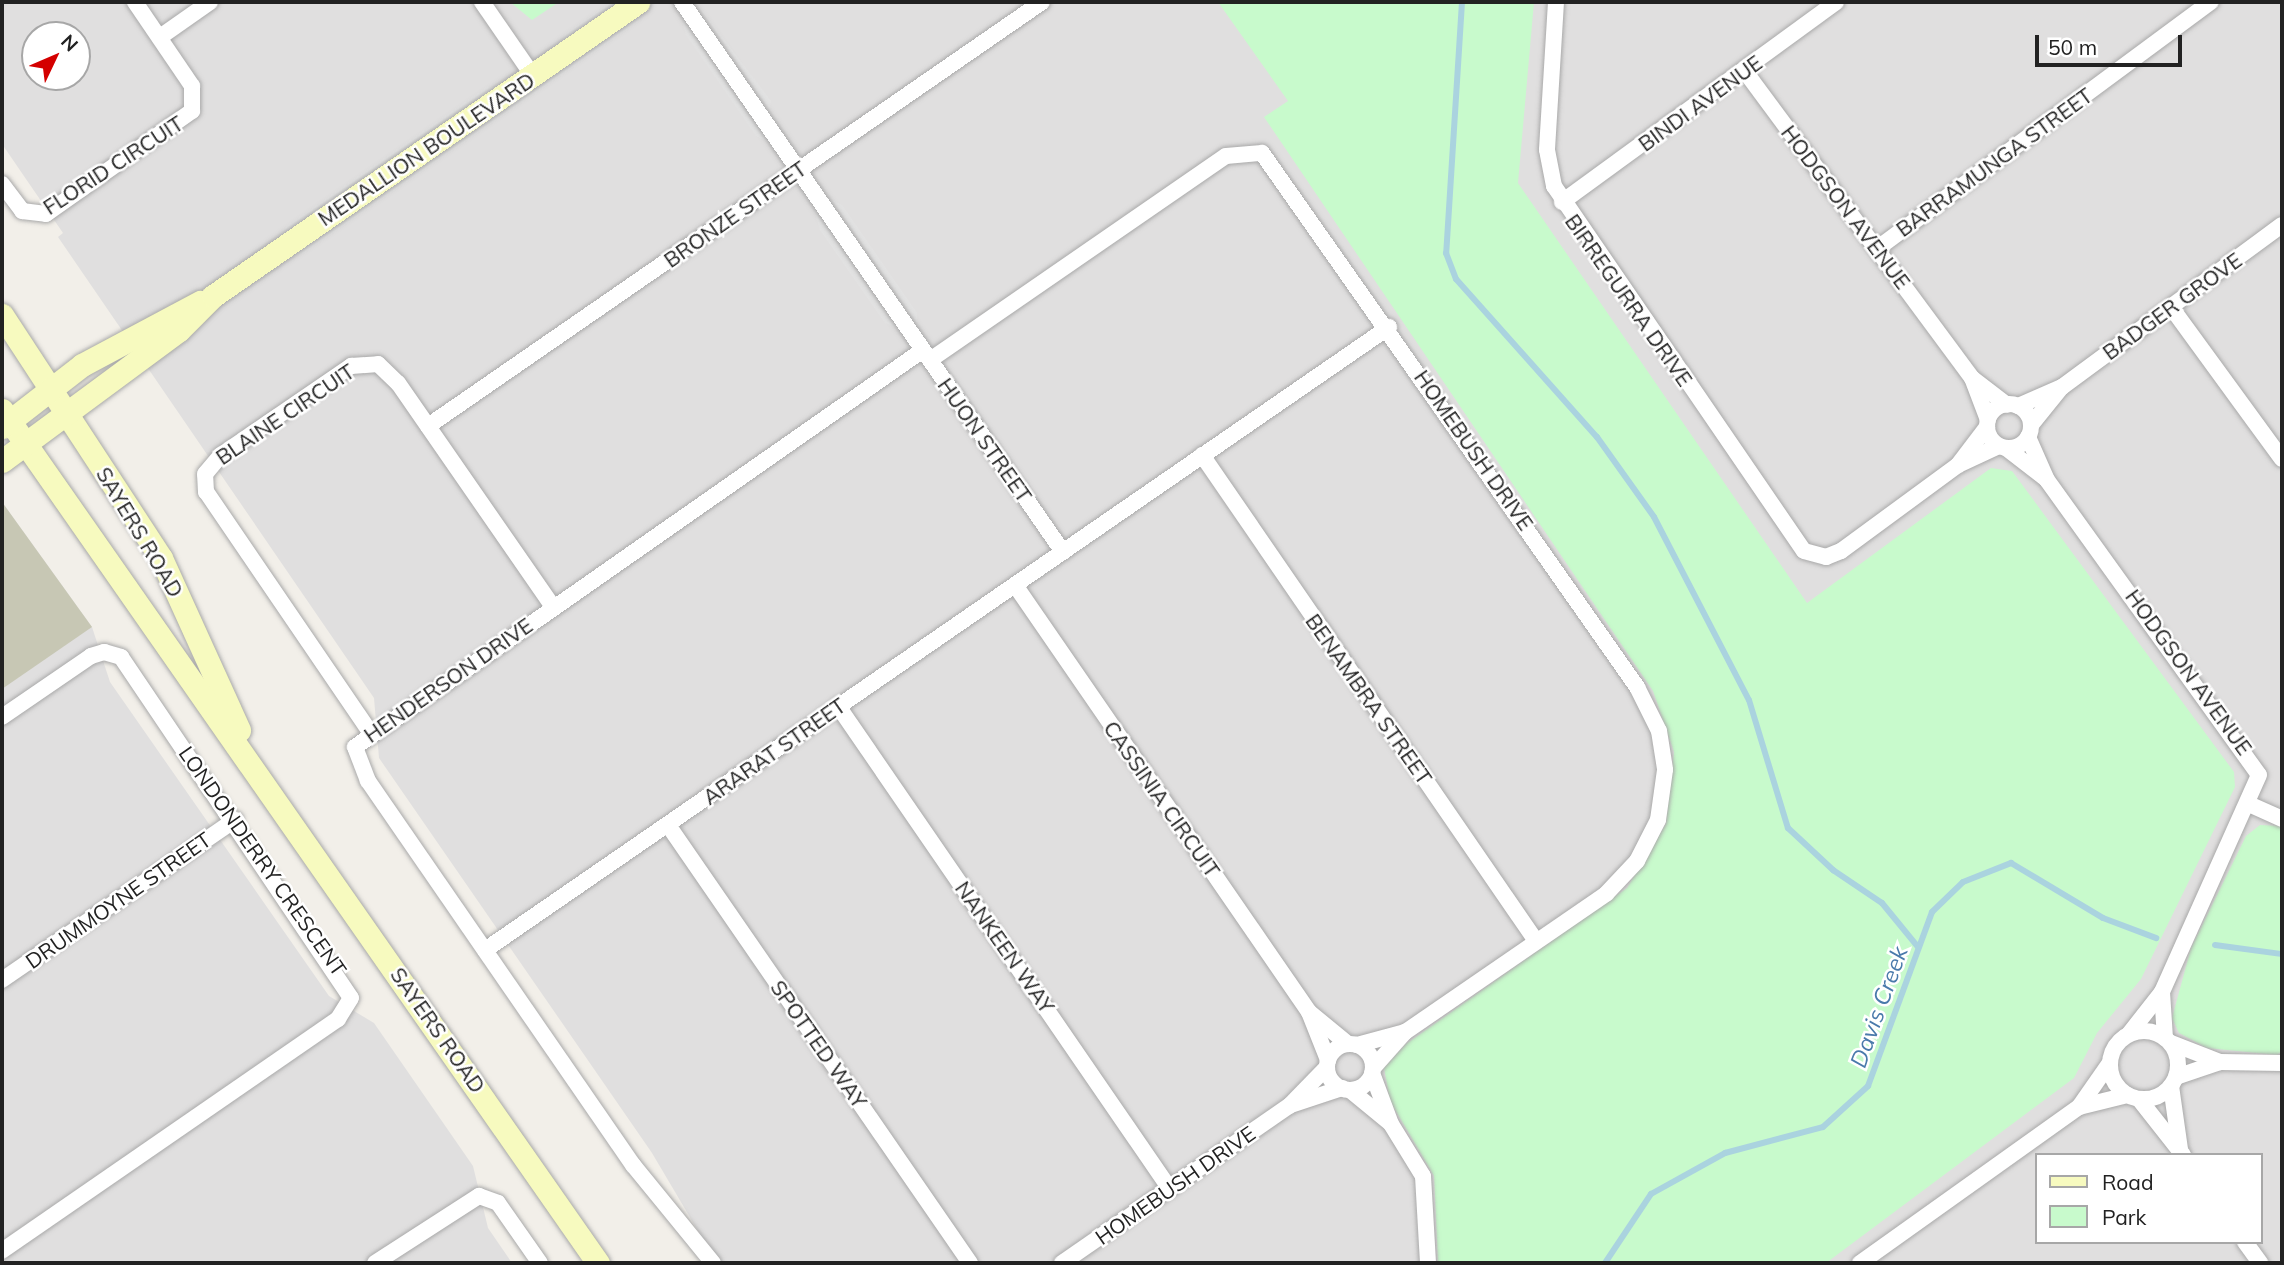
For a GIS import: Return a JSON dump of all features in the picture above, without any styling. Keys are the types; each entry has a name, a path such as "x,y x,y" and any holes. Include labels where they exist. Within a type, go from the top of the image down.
{"street":[{"name":"FLORID CIRCUIT","path":"2,184 22,211 46,214 187,117 195,91 135,2"},
{"path":"160,37 210,2"},
{"path":"482,2 533,76"},
{"name":"MEDALLION BOULEVARD","path":"4,419 125,338 213,296 638,2"},
{"name":"HUON STREET","path":"682,2 1063,552"},
{"name":"BRONZE STREET","path":"428,426 1042,2"},
{"name":"BIRREGURRA DRIVE","path":"1556,2 1547,150 1562,202 1798,545 1818,557 1841,551 1958,465"},
{"name":"BINDI AVENUE","path":"1562,202 1836,2"},
{"name":"BARRAMUNGA STREET","path":"1878,248 2211,2"},
{"name":"HODGSON AVENUE","path":"1744,69 1972,378 1988,423 2003,447 2047,480"},
{"name":"HOMEBUSH DRIVE","path":"926,355 1194,177 1246,150 1276,165 1637,687 1659,731 1664,789 1646,846 1618,883 1405,1032 1372,1071 1346,1089 1289,1106"},
{"name":"BADGER GROVE","path":"1988,423 2012,405 2062,387 2282,225"},
{"name":"MEDALLION BOULEVARD","path":"2,461 178,330 213,296"},
{"path":"2171,307 2282,459"},
{"name":"SAYERS ROAD","path":"2,315 161,558 231,715 277,797"},
{"path":"1063,552 1389,327"},
{"name":"HENDERSON DRIVE","path":"713,1263 633,1165 359,768 355,747 370,732 926,355"},
{"name":"BLAINE CIRCUIT","path":"370,732 204,481 220,455 359,363 390,372 553,607"},
{"name":"HODGSON AVENUE","path":"1972,378 2012,405 2029,431 2047,480 2253,760 2260,781 2162,992 2129,1034"},
{"name":"BADGER GROVE","path":"2029,431 2062,387"},
{"name":"SAYERS ROAD","path":"4,419 277,797 598,1263"},
{"path":"1958,465 1988,423"},
{"path":"1958,465 2003,447 2029,431"},
{"name":"BENAMBRA STREET","path":"1202,455 1536,941"},
{"name":"ARARAT STREET","path":"485,950 1063,552"},
{"name":"CASSINIA CIRCUIT","path":"1015,585 1309,1012 1327,1064 1346,1089"},
{"name":"LONDONDERRY CRESCENT","path":"2,718 90,656 116,654 235,820 346,982 349,1007 2,1251"},
{"name":"NANKEEN WAY","path":"838,706 1170,1189"},
{"path":"2251,805 2282,819"},
{"name":"DRUMMOYNE STREET","path":"2,980 235,820"},
{"name":"SPOTTED WAY","path":"668,825 970,1263"},
{"name":"HODGSON AVENUE","path":"2162,992 2168,1041"},
{"name":"CASSINIA CIRCUIT","path":"1309,1012 1352,1044 1372,1071"},
{"path":"1860,1263 2079,1107 2129,1034 2148,1031 2220,1062 2282,1063"},
{"name":"HOMEBUSH DRIVE","path":"1062,1263 1289,1106 1327,1064 1352,1044 1405,1032"},
{"path":"2168,1041 2182,1153"},
{"path":"2079,1107 2133,1097 2220,1062"},
{"path":"2109,1064 2115,1084 2133,1097 2182,1153"},
{"path":"1372,1071 1391,1124 1426,1185 1429,1263"},
{"path":"1346,1089 1391,1124"},
{"path":"375,1263 479,1196 498,1203 540,1263"},
{"path":"2246,1244 2260,1263"}],"shaded area":[{"path":"2,2 2282,2 2282,1263 717,1263 652,1153 379,758 374,698 58,237 63,233 2,144"},
{"path":"611,2 621,2 558,45 566,33"},
{"path":"698,5 771,101 769,109"},
{"path":"645,11 638,22 304,253 287,258"},
{"path":"681,17 767,142 756,136 686,35"},
{"path":"487,87 497,87 274,241 288,225"},
{"path":"832,200 842,205 917,313 917,323"},
{"path":"814,210 895,327 885,323 820,230"},
{"path":"2,502 92,627 110,682 329,996 374,1023 473,1166 488,1228 512,1263 2,1263"},
{"path":"2,502 92,627 2,689"}],"green space":[{"path":"510,2 559,2 532,20"},
{"path":"1218,2 1534,2 1518,183 1807,603 1991,468 2012,471 2234,772 2235,787 2141,979 2097,1033 2074,1078 1826,1263 1438,1263 1434,1176 1390,1101 1384,1068 1406,1044 1627,888 1666,824 1674,752 1653,691 1264,117 1288,101"},
{"path":"2260,825 2282,826 2282,1051 2277,1055 2207,1048 2179,1033 2172,1018 2191,948 2246,836"}],"waterway":[{"path":"1462,2 1446,253 1456,279 1597,437 1654,517 1749,700 1788,828 1833,870 1882,903 1918,947"},
{"name":"Davis Creek","path":"1605,1263 1651,1194 1725,1153 1823,1127 1868,1086 1932,912 1963,882 2011,863 2103,918 2156,938"},
{"name":"Davis Creek","path":"2215,945 2282,954"}]}
